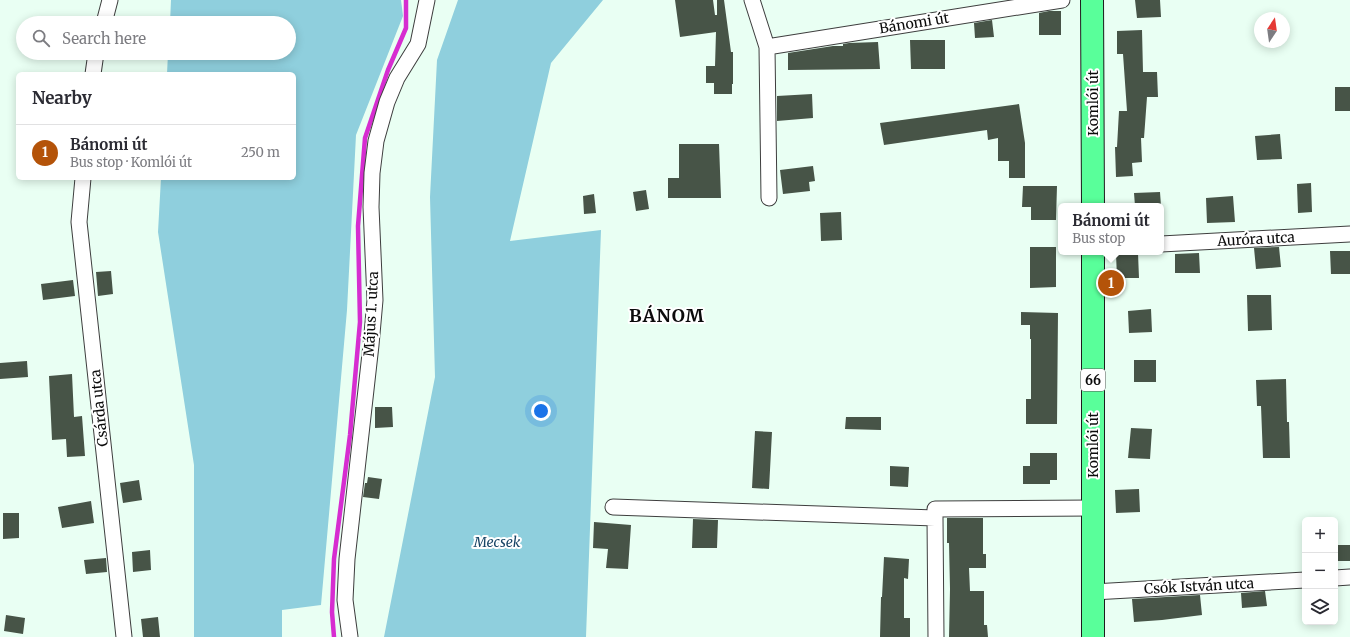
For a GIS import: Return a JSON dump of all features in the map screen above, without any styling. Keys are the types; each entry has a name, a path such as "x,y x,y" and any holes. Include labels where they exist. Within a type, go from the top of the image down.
{"main road":[{"name":"Komlói út","path":"1092,0 1093,203"},
{"name":"Komlói út","path":"1093,255 1093,637"}],"street":[{"path":"106,16 110,0"},
{"name":"Május 1. utca","path":"350,637 345,600 347,559 375,300 371,207 372,173 375,149 387,102 397,78 418,44 427,0"},
{"path":"752,0 767,47 769,198"},
{"name":"Bánomi út","path":"767,47 1062,0"},
{"path":"93,72 95,60"},
{"name":"Csárda utca","path":"83,180 79,222 124,637"},
{"name":"Auróra utca","path":"1164,244 1350,234"},
{"path":"614,507 935,518"},
{"path":"936,637 935,509 1093,508"},
{"path":"1338,578 1350,577"},
{"name":"Csók István utca","path":"1093,592 1302,580"}],"green space":[{"path":"171,0 401,0 403,16 356,135 347,310 321,605 282,610 282,637 194,637 194,465 158,232 161,180 296,180 296,72 167,72 168,60 296,60 296,16 170,16"},
{"name":"Mecsek","path":"458,0 603,0 551,63 510,241 601,230 586,637 384,637 435,377 430,197 437,60"}],"building":[{"path":"675,0 713,0 715,15 717,15 717,0 724,0 731,52 733,52 732,94 714,94 714,83 706,83 706,66 715,66 716,32 680,37"},
{"path":"1135,0 1160,0 1161,17 1137,18"},
{"path":"1061,11 1061,35 1039,35 1039,13"},
{"path":"992,20 994,37 975,38 974,23"},
{"path":"1142,30 1143,72 1157,72 1158,97 1147,97 1144,138 1141,138 1142,162 1132,163 1133,176 1116,177 1115,147 1117,147 1119,111 1127,111 1123,54 1117,54 1117,31"},
{"path":"910,40 945,40 945,69 911,69"},
{"path":"878,42 880,69 788,70 788,53 833,46 843,46 843,44 849,43"},
{"path":"1335,87 1350,87 1350,111 1335,111"},
{"path":"812,94 813,118 777,121 777,96"},
{"path":"1019,104 1025,143 1025,178 1009,178 1009,161 998,161 998,138 988,140 987,130 884,145 880,123"},
{"path":"1280,134 1282,159 1257,160 1255,136"},
{"path":"679,144 719,144 721,198 668,198 668,178 679,178"},
{"path":"813,166 815,181 809,182 810,191 783,194 780,170"},
{"path":"1311,183 1312,212 1298,213 1297,184"},
{"path":"1023,186 1057,186 1056,220 1031,220 1031,207 1022,207"},
{"path":"646,190 649,209 636,211 633,192"},
{"path":"1160,192 1161,203 1135,203 1134,193"},
{"path":"594,194 596,213 584,214 583,196"},
{"path":"1233,196 1235,222 1207,223 1206,198"},
{"path":"841,212 842,240 821,241 820,213"},
{"path":"1030,247 1056,247 1056,287 1030,288"},
{"path":"1279,247 1281,267 1256,269 1254,248"},
{"path":"1330,251 1350,251 1350,274 1331,274"},
{"path":"1199,253 1200,273 1175,273 1175,254"},
{"path":"1116,255 1138,255 1139,278 1117,278"},
{"path":"111,271 113,294 98,296 96,272"},
{"path":"73,280 75,296 43,300 41,284"},
{"path":"1247,295 1271,295 1272,330 1248,331"},
{"path":"1151,309 1152,332 1129,333 1128,311"},
{"path":"1021,312 1058,313 1057,424 1026,424 1026,399 1031,399 1031,339 1030,325 1021,325"},
{"path":"1134,360 1156,360 1156,382 1134,382"},
{"path":"27,361 28,377 0,379 0,363"},
{"path":"72,374 74,417 82,416 85,456 67,457 66,439 52,440 49,376"},
{"path":"1286,379 1290,458 1263,458 1261,406 1257,406 1256,380"},
{"path":"375,407 392,407 393,427 375,428"},
{"path":"846,417 881,417 881,430 845,429"},
{"path":"1131,428 1152,429 1150,459 1128,458"},
{"path":"755,431 772,432 769,489 752,488"},
{"path":"1030,453 1057,453 1057,480 1050,480 1050,484 1023,484 1023,466 1030,466"},
{"path":"890,466 909,467 908,487 890,486"},
{"path":"368,477 382,479 379,499 363,497 365,483 367,483"},
{"path":"139,480 142,500 123,503 120,483"},
{"path":"1139,489 1140,512 1116,513 1115,490"},
{"path":"91,501 94,523 62,528 58,507"},
{"path":"3,513 19,513 19,538 3,539"},
{"path":"947,518 983,518 983,554 986,554 986,568 969,568 970,591 984,591 984,625 987,625 988,637 949,637 950,589"},
{"path":"693,519 718,520 717,548 692,548"},
{"path":"594,522 631,525 628,569 606,568 608,549 593,548"},
{"path":"1338,545 1350,545 1350,561 1338,561"},
{"path":"150,550 151,570 133,572 132,552"},
{"path":"884,557 909,559 908,579 904,578 904,618 910,618 910,637 880,637"},
{"path":"106,558 107,572 86,574 84,560"},
{"path":"1265,591 1267,606 1242,608 1241,593"},
{"path":"1200,595 1202,615 1134,622 1132,599"},
{"path":"6,615 25,618 23,634 4,631"},
{"path":"158,617 160,637 143,637 141,619"}],"waterway":[{"path":"334,637 332,612 334,559 350,435 360,322 358,226 365,138 388,70 406,28 406,0"}],"place":[{"name":"Bánomi út","path":"1111,283"}],"district":[{"name":"BÁNOM","path":"667,315"}]}
